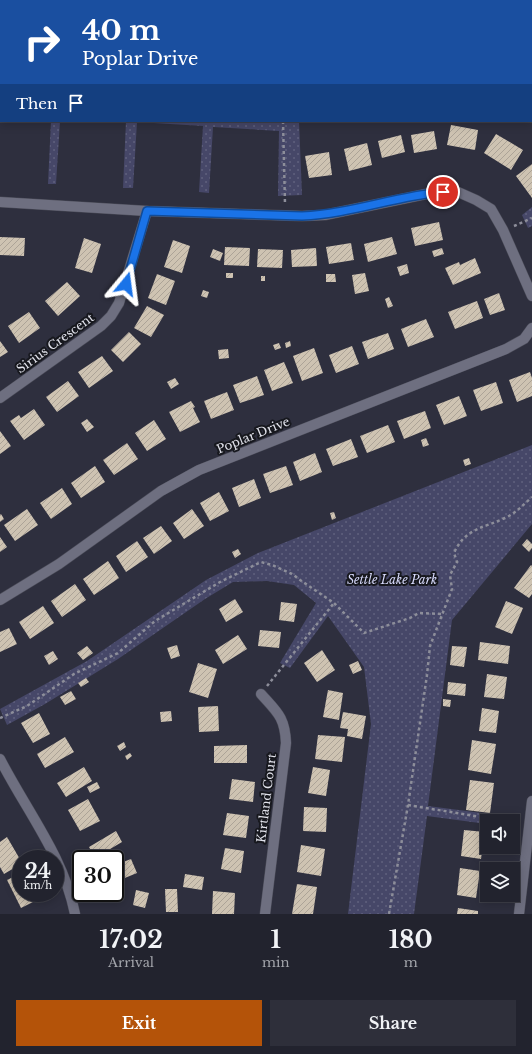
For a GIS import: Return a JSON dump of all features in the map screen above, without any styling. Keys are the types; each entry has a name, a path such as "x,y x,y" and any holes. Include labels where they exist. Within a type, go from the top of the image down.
{"street":[{"path":"0,202 147,211 325,215 426,194 458,192 476,200 491,210 503,230 532,296"},
{"name":"Sirius Crescent","path":"0,398 101,326 111,316 119,303 126,284 147,211"},
{"name":"Poplar Drive","path":"0,600 59,564 162,491 199,470 506,349 524,339 532,328"},
{"name":"Kirtland Court","path":"261,694 281,716 286,731 286,744 265,914"},
{"path":"0,759 40,829 57,863 66,884 75,914"},
{"path":"519,914 532,801"}],"path":[{"path":"283,122 286,215"},
{"path":"503,230 532,218"},
{"path":"389,914 408,805 430,646 452,589 450,575 457,562 454,553 464,537 473,531 504,519 517,512 532,497"},
{"path":"0,718 27,706 74,674 118,653 155,621 220,582 261,562 292,574 334,603 364,633 410,618 419,613 443,614"},
{"path":"261,694 334,603"},
{"path":"408,805 480,817"}],"green space":[{"path":"51,122 60,122 56,184 48,184"},
{"path":"126,122 137,122 133,188 123,188"},
{"path":"137,122 299,122 302,195 278,196 279,131 213,127 209,193 199,192 203,126"},
{"path":"532,207 532,226 528,228 522,215"},
{"name":"Settle Lake Park","path":"532,445 532,524 452,620 428,806 490,814 480,814 480,823 427,816 414,914 348,914 371,724 364,667 328,616 290,668 280,663 316,603 294,585 267,581 233,582 205,599 118,659 45,704 7,725 0,709 87,661 206,580 258,553"}],"building":[{"path":"451,125 478,130 475,150 447,145"},
{"path":"434,131 437,149 414,153 411,135"},
{"path":"496,134 523,150 511,170 484,153"},
{"path":"401,135 405,152 382,158 378,141"},
{"path":"367,143 372,165 349,171 344,149"},
{"path":"329,152 332,175 309,178 305,156"},
{"path":"532,164 532,198 516,176"},
{"path":"439,222 443,240 415,246 411,228"},
{"path":"0,237 25,238 24,256 0,255"},
{"path":"392,237 397,254 368,262 364,244"},
{"path":"84,238 101,244 92,273 75,268"},
{"path":"173,240 190,246 182,273 164,267"},
{"path":"351,243 354,260 329,264 326,247"},
{"path":"225,247 250,248 249,266 224,265"},
{"path":"316,248 317,266 292,267 291,250"},
{"path":"442,248 444,254 434,257 432,251"},
{"path":"213,249 223,253 220,261 210,257"},
{"path":"258,249 283,250 282,268 257,267"},
{"path":"475,258 481,273 453,285 445,268 459,262 460,265"},
{"path":"407,264 409,273 400,276 397,267"},
{"path":"226,273 233,273 233,278 226,278"},
{"path":"365,273 369,291 355,294 352,275"},
{"path":"157,274 175,281 166,305 148,298"},
{"path":"326,274 335,274 336,282 326,282"},
{"path":"261,276 265,276 265,281 261,281"},
{"path":"67,282 80,296 58,316 45,301"},
{"path":"203,290 209,292 207,298 201,296"},
{"path":"499,293 505,310 490,315 484,299"},
{"path":"389,297 393,306 388,308 385,299"},
{"path":"477,301 483,318 455,329 448,312"},
{"path":"147,306 164,315 151,337 134,328"},
{"path":"29,312 40,328 19,343 8,326"},
{"path":"426,319 434,337 408,347 401,329"},
{"path":"129,332 141,344 123,362 111,350"},
{"path":"388,333 394,349 368,359 362,342"},
{"path":"0,341 8,352 0,357"},
{"path":"290,341 291,346 286,348 285,343"},
{"path":"279,343 281,348 275,350 273,345"},
{"path":"352,346 359,364 336,373 329,355"},
{"path":"314,348 323,373 302,381 293,356"},
{"path":"228,349 229,358 219,359 218,350"},
{"path":"102,356 113,371 89,388 78,372"},
{"path":"284,362 293,383 272,391 264,370"},
{"path":"530,372 532,378 532,396 517,402 509,380"},
{"path":"257,376 264,395 240,403 233,385"},
{"path":"175,378 179,384 171,389 167,382"},
{"path":"68,381 79,396 57,412 46,397"},
{"path":"496,382 503,403 481,411 473,390"},
{"path":"227,392 234,410 211,419 204,401"},
{"path":"459,396 467,416 444,425 436,405"},
{"path":"191,401 195,407 193,408 200,422 180,432 169,412"},
{"path":"34,409 45,425 24,440 10,421 19,415 21,418"},
{"path":"425,411 431,428 404,439 397,421"},
{"path":"87,419 94,427 87,432 81,423"},
{"path":"154,420 166,439 147,451 135,433"},
{"path":"388,425 395,442 367,453 360,436"},
{"path":"0,431 11,446 0,454"},
{"path":"426,438 429,445 423,447 421,440"},
{"path":"351,439 358,457 333,466 326,449"},
{"path":"127,443 138,459 114,475 103,460"},
{"path":"315,453 322,472 300,481 293,462"},
{"path":"469,458 471,464 465,466 463,460"},
{"path":"95,466 105,482 81,498 71,483"},
{"path":"286,466 293,485 270,493 263,474"},
{"path":"254,479 261,498 239,507 232,488"},
{"path":"62,488 72,504 51,519 40,503"},
{"path":"219,492 229,511 210,521 200,503"},
{"path":"27,509 38,525 15,541 4,525"},
{"path":"192,509 204,526 184,539 173,523"},
{"path":"334,512 336,518 332,520 330,513"},
{"path":"1,514 4,519 0,522 0,515"},
{"path":"161,526 172,541 154,554 143,538"},
{"path":"0,537 7,547 0,552"},
{"path":"527,539 532,544 532,548 529,552 522,545"},
{"path":"137,541 148,557 126,572 116,556"},
{"path":"238,549 241,554 235,558 232,552"},
{"path":"108,561 119,578 94,595 83,579"},
{"path":"531,565 532,594 529,598 514,588"},
{"path":"75,584 86,600 62,617 51,601"},
{"path":"235,599 243,612 226,622 219,609"},
{"path":"506,601 523,608 512,634 495,627"},
{"path":"281,602 297,604 294,622 279,620"},
{"path":"43,606 54,623 30,639 19,622"},
{"path":"9,628 17,644 0,652 0,632"},
{"path":"260,630 281,632 279,648 258,646"},
{"path":"238,635 247,649 223,664 215,650"},
{"path":"480,642 510,646 508,664 478,660"},
{"path":"177,645 180,656 171,659 167,648"},
{"path":"87,646 93,653 83,660 77,653"},
{"path":"452,646 467,647 464,667 450,665"},
{"path":"322,650 335,670 317,682 304,663"},
{"path":"53,651 58,659 49,665 44,656"},
{"path":"358,661 362,670 353,674 349,665"},
{"path":"198,663 217,669 208,698 189,692"},
{"path":"487,674 507,677 504,699 484,697"},
{"path":"86,678 89,682 81,687 78,683"},
{"path":"448,682 466,684 465,696 447,694"},
{"path":"328,690 343,693 339,720 323,717"},
{"path":"71,691 76,699 65,705 60,697"},
{"path":"443,699 451,700 450,707 443,706"},
{"path":"218,706 219,731 199,732 198,707"},
{"path":"482,708 499,711 496,733 479,731"},
{"path":"171,711 172,721 161,722 160,712"},
{"path":"343,712 366,716 362,739 347,736 348,729 340,728"},
{"path":"39,713 50,734 33,743 21,723"},
{"path":"318,735 345,737 342,762 315,759"},
{"path":"65,737 74,752 45,768 37,754"},
{"path":"472,740 496,744 491,774 468,770"},
{"path":"124,742 126,747 120,751 117,746"},
{"path":"247,745 247,763 214,763 214,746"},
{"path":"130,753 132,756 127,760 125,756"},
{"path":"84,767 92,781 66,797 57,783"},
{"path":"313,767 330,770 326,796 308,793"},
{"path":"232,779 255,782 253,802 229,799"},
{"path":"470,780 494,783 490,813 466,810"},
{"path":"97,782 100,788 90,793 87,787"},
{"path":"88,799 100,821 80,831 68,810"},
{"path":"304,807 327,808 326,832 303,831"},
{"path":"227,813 249,816 246,838 223,835"},
{"path":"464,830 480,832 481,859 461,856"},
{"path":"116,831 122,842 108,850 91,850 89,847"},
{"path":"7,837 15,850 12,850 12,869 4,874 0,867 0,842"},
{"path":"301,845 325,849 321,876 297,872"},
{"path":"225,848 244,851 241,873 221,869"},
{"path":"131,859 137,873 124,878 124,862"},
{"path":"460,868 480,871 476,898 457,895"},
{"path":"185,874 204,877 202,890 183,887"},
{"path":"12,878 12,890 7,880"},
{"path":"297,884 317,887 313,914 292,914"},
{"path":"165,889 177,889 178,912 166,912"},
{"path":"136,890 149,893 145,908 133,905"},
{"path":"213,891 235,893 234,914 212,914"},
{"path":"18,902 33,902 21,908"},
{"path":"458,908 478,911 478,914 457,914"}],"route":[{"path":"126,284 147,211 302,216 325,215 426,194 443,192"}]}
